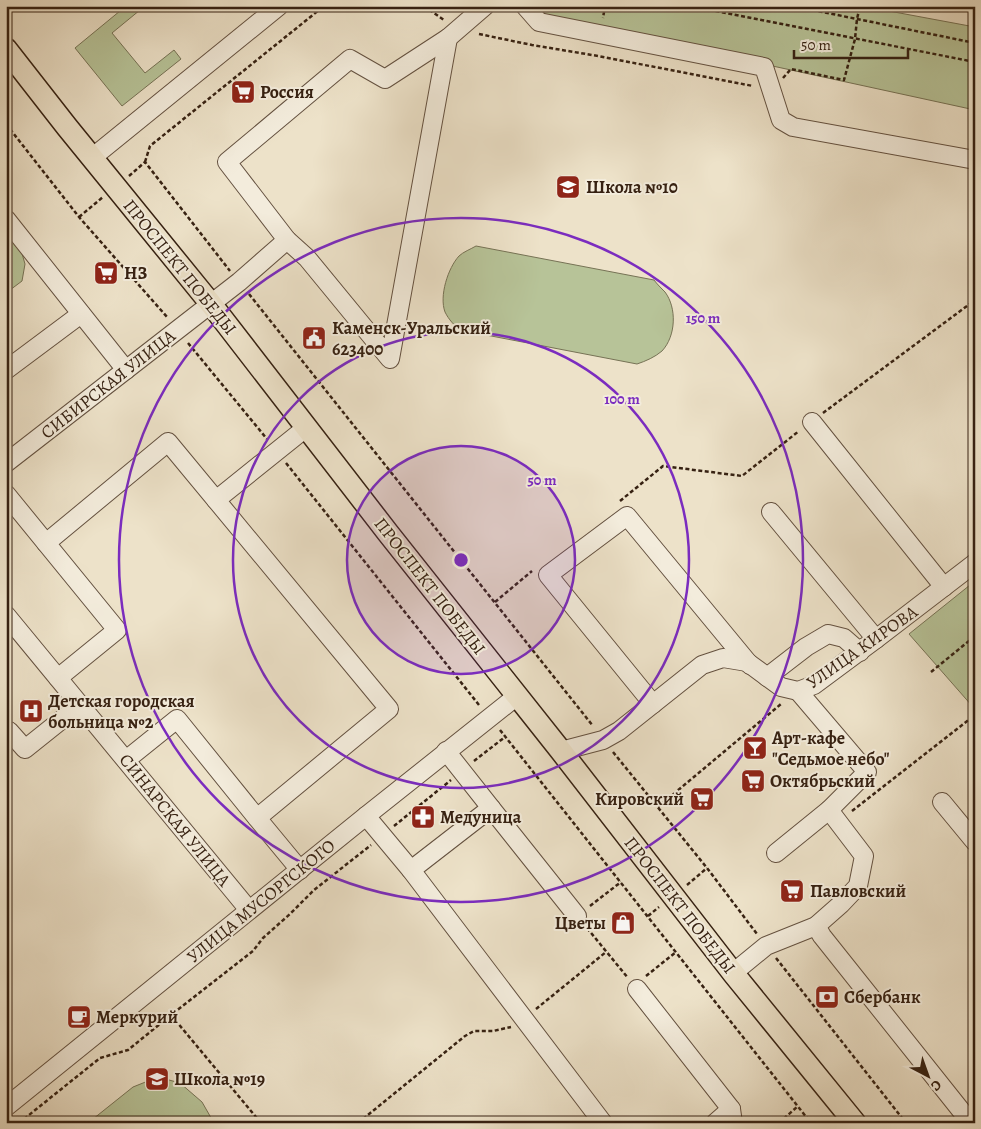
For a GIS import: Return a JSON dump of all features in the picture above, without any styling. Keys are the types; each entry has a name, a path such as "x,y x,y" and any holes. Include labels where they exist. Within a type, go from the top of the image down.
{"main road":[{"name":"ПРОСПЕКТ ПОБЕДЫ","path":"6,49 211,304 732,973 855,1123"}],"street":[{"path":"92,157 279,6"},
{"path":"453,34 390,359 307,258 287,240 227,162 350,59 385,79 453,34 485,6"},
{"path":"525,6 539,22 764,67 781,120 793,127 975,160"},
{"path":"6,219 126,370"},
{"name":"СИБИРСКАЯ УЛИЦА","path":"6,463 239,282 287,240"},
{"path":"6,370 82,314"},
{"path":"812,422 944,588"},
{"path":"216,500 307,427"},
{"path":"46,543 168,442 389,709 257,818"},
{"path":"6,494 117,630 58,678"},
{"path":"771,512 876,639"},
{"path":"653,704 548,575 627,516 750,665"},
{"name":"УЛИЦА КИРОВА","path":"561,751 603,740 619,731 702,665 723,658 747,662 781,686 798,691 814,685 975,563"},
{"name":"СИНАРСКАЯ УЛИЦА","path":"6,615 249,910"},
{"path":"767,677 806,646 828,634 844,638 860,652"},
{"path":"776,853 834,816 867,772 798,691"},
{"name":"УЛИЦА МУСОРГСКОГО","path":"6,1107 517,696"},
{"path":"9,731 25,750 80,705"},
{"path":"126,760 177,719 300,870"},
{"path":"446,752 576,916"},
{"path":"942,802 975,842"},
{"path":"411,870 491,808"},
{"path":"366,816 411,870 603,1123"},
{"path":"732,973 766,946 816,926 858,886 864,856 834,816"},
{"path":"816,926 971,1123"},
{"path":"636,987 732,1116 715,1123"}],"path":[{"path":"79,216 145,162 150,146 324,6"},
{"path":"424,6 453,34 598,56 771,90 791,70 844,80 855,39 860,6"},
{"path":"690,6 975,62"},
{"path":"800,6 975,43"},
{"path":"6,124 79,216 178,329 621,882 811,1123"},
{"path":"145,162 603,740 707,868 906,1123"},
{"path":"617,503 663,466 742,476 975,300"},
{"path":"494,602 533,571"},
{"path":"931,672 975,636"},
{"path":"658,807 798,691"},
{"path":"834,816 975,715"},
{"path":"20,1123 100,1058 128,1050 253,951 263,938 314,890 505,737"},
{"path":"621,882 576,916 636,987 676,952"},
{"path":"358,1123 465,1036 474,1031 493,1031 512,1027 606,952"},
{"path":"171,1015 261,1123"},
{"path":"779,1123 798,1106"}],"green space":[{"path":"126,6 137,6 140,10 112,33 145,73 174,50 181,59 122,106 75,48"},
{"path":"540,6 862,6 975,27 975,110 547,17"},
{"path":"6,235 21,250 25,264 22,281 6,293"},
{"path":"476,246 654,280 665,292 672,306 672,330 667,345 656,355 637,364 460,330 445,312 443,305 444,290 448,275 455,261"},
{"path":"975,581 975,705 973,707 909,634"},
{"path":"158,1077 180,1083 202,1102 214,1123 88,1123 133,1087"}],"place":[{"name":"Россия","path":"243,92"},
{"name":"Школа №10","path":"568,187"},
{"name":"НЗ","path":"106,273"},
{"name":"Каменск-Уральский 623400","path":"314,338"},
{"name":"Детская городская больница №2","path":"31,711"},
{"name":"Арт-кафе \"Седьмое небо\"","path":"755,748"},
{"name":"Октябрьский","path":"753,781"},
{"name":"Кировский","path":"702,799"},
{"name":"Медуница","path":"423,817"},
{"name":"Павловский","path":"792,891"},
{"name":"Цветы","path":"623,923"},
{"name":"Сбербанк","path":"827,997"},
{"name":"Меркурий","path":"79,1017"},
{"name":"Школа №19","path":"157,1079"}]}
